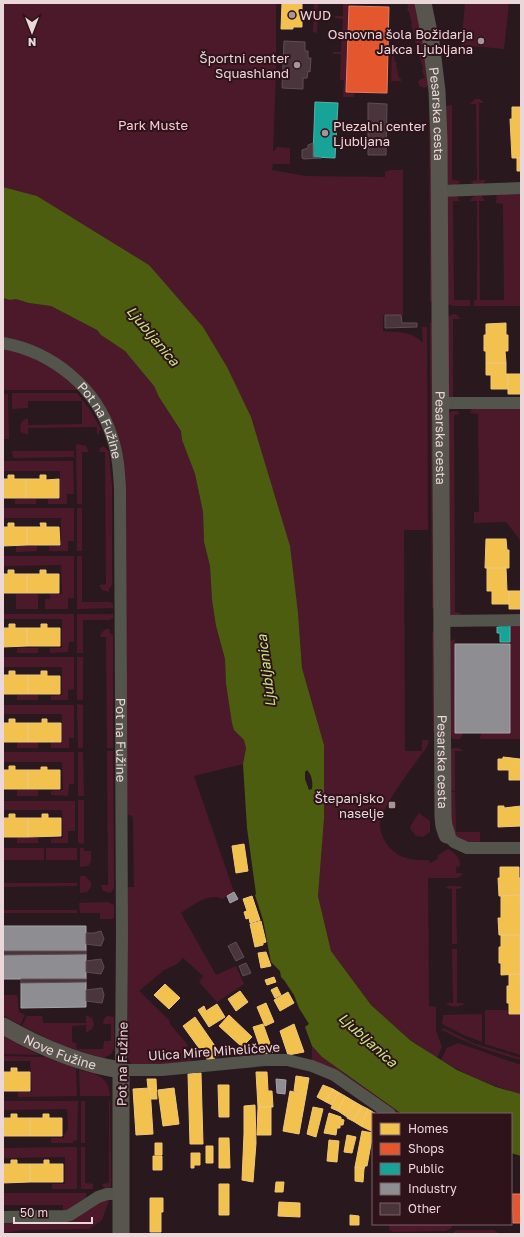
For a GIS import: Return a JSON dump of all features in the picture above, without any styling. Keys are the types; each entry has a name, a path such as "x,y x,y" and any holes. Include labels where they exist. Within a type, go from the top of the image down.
{"street":[{"name":"Pesarska cesta","path":"423,3 437,91 440,191 444,826 447,835 462,847 521,848"},
{"path":"440,191 521,188"},
{"name":"Pot na Fužine","path":"3,344 20,347 38,354 56,364 77,381 91,397 104,418 112,436 118,458 120,488 122,934 120,1234"},
{"path":"441,403 521,403"},
{"path":"442,622 521,620"},
{"name":"Nove Fužine","path":"3,1026 65,1056 106,1068 121,1070"},
{"name":"Ulica Mire Miheličeve","path":"121,1070 162,1070 265,1060 287,1060 312,1066 334,1075 389,1113"},
{"path":"3,1217 66,1216 98,1197 107,1194 121,1194"}],"green space":[{"name":"Park Muste","path":"3,3 276,3 276,71 273,152 277,147 290,148 290,164 273,164 272,170 306,176 385,177 385,172 390,170 403,170 403,315 383,315 383,331 409,334 423,343 422,327 427,327 428,530 404,530 405,751 422,751 422,740 429,740 427,747 400,784 387,806 382,815 380,825 385,842 393,851 403,857 418,860 429,860 430,863 438,859 437,856 448,849 455,854 459,860 460,866 456,867 456,873 463,873 457,878 428,878 429,1006 436,1007 436,1031 442,1047 437,1058 411,1041 371,1005 331,951 318,896 324,819 324,745 302,668 298,613 149,265 37,196 3,187"},
{"path":"314,3 318,3 317,33 313,32 314,15 310,14 314,13"},
{"path":"343,3 349,3 346,92 355,92 354,97 343,97 344,80 340,80 341,54 333,54 333,52 341,52 342,36 334,36 334,34 342,34 343,19 335,18 335,16 343,16"},
{"path":"407,3 417,3 423,30 428,86 424,88 420,86 418,82 419,80 425,78 422,71 423,69 420,57 418,56 419,54 411,25 412,24 409,12 407,10"},
{"path":"465,3 509,3 504,49 461,45"},
{"path":"392,49 395,62 397,63 396,65 399,78 401,81 391,81"},
{"path":"475,99 480,99 484,103 479,103 479,180 486,180 483,184 474,185 471,181 477,180 476,104 470,104"},
{"path":"452,105 452,180 460,181 454,186 448,184 444,106"},
{"path":"429,107 433,107 435,301 430,301"},
{"path":"521,190 521,306 474,306 474,300 477,300 477,201 470,201 474,196 481,195 485,201 479,201 480,300 504,300 503,204 496,203 497,193"},
{"path":"456,195 460,201 453,201 454,300 470,300 470,306 453,306 447,304 447,197"},
{"path":"3,298 10,300 16,298 29,303 51,306 97,330 101,335 125,351 154,386 159,397 181,431 182,440 195,474 203,512 204,542 210,566 212,600 216,626 225,659 226,684 234,730 244,740 246,748 243,764 194,776 234,892 222,899 212,897 206,899 181,913 216,975 236,966 244,984 217,1002 199,982 203,976 183,958 177,964 164,970 139,991 169,1020 170,1024 188,1045 184,1049 193,1063 159,1066 131,1064 128,1058 127,887 134,887 133,821 132,816 126,814 124,488 94,393 3,338"},
{"path":"454,314 460,319 453,319 453,397 449,400 446,319"},
{"path":"435,321 436,608 432,608 430,323"},
{"path":"3,348 33,357 54,368 78,390 3,390"},
{"path":"12,393 77,393 89,408 101,429 99,434 97,434 97,427 28,428 28,435 21,432 21,423 28,418 28,425 82,424 82,401 28,401 28,408 12,409"},
{"path":"3,394 8,394 9,439 3,439"},
{"path":"521,405 521,567 520,540 506,522 474,523 474,512 479,512 478,414 470,413 472,408"},
{"path":"457,411 460,414 454,415 455,612 461,613 460,617 448,615 448,413"},
{"path":"76,444 86,446 89,452 82,452 82,504 77,504"},
{"path":"104,446 108,450 109,454 112,486 112,585 109,592 102,590 99,585 106,584 105,452 99,452 100,448"},
{"path":"12,451 74,451 74,457 13,458"},
{"path":"3,461 73,461 74,494 67,494 67,504 48,504 48,499 60,499 60,471 3,471"},
{"path":"15,499 36,499 36,504 15,504"},
{"path":"3,508 74,508 74,541 68,541 68,551 49,551 49,546 61,546 61,518 3,518"},
{"path":"77,508 82,508 82,551 77,551"},
{"path":"16,546 37,546 37,551 16,552"},
{"path":"3,556 74,556 74,598 68,598 68,609 45,609 45,599 50,599 50,594 62,594 61,565 3,566"},
{"path":"77,556 82,556 82,602 110,602 113,604 113,608 77,609"},
{"path":"16,594 38,594 38,609 16,609"},
{"path":"3,614 74,614 74,642 69,642 68,652 50,653 50,648 62,648 62,619 3,619"},
{"path":"77,614 113,614 113,618 109,620 83,620 83,653 77,653"},
{"path":"521,622 521,739 480,739 481,733 510,733 510,625"},
{"path":"106,629 110,629 110,633 113,635 113,748 107,748 106,637 100,637 101,633"},
{"path":"432,632 436,632 437,732 433,732"},
{"path":"455,639 455,733 463,733 460,739 453,739 451,737 450,641"},
{"path":"17,648 38,648 38,653 17,653"},
{"path":"3,657 74,657 74,689 68,690 68,700 51,700 51,696 62,695 62,667 3,667"},
{"path":"77,657 83,657 83,700 77,700"},
{"path":"17,695 38,695 38,700 17,700"},
{"path":"77,704 83,705 83,748 78,748"},
{"path":"3,705 74,705 74,738 69,738 69,748 51,748 51,743 62,743 62,714 3,714"},
{"path":"17,742 38,742 38,748 17,748"},
{"path":"453,748 459,748 463,751 455,751 455,791 449,791 450,750"},
{"path":"107,751 113,751 114,887 111,893 103,891 101,885 108,885"},
{"path":"3,752 74,752 74,784 69,784 68,796 51,795 51,791 63,790 62,762 3,762"},
{"path":"78,752 83,752 84,796 78,796"},
{"path":"17,790 38,790 38,796 17,796"},
{"path":"449,792 455,792 456,832 480,832 480,844 468,844 453,834"},
{"path":"78,800 84,800 84,844 78,843"},
{"path":"3,801 75,801 75,831 68,831 68,843 51,843 51,839 63,838 62,810 3,810"},
{"path":"419,813 430,821 430,832 423,837 416,836 410,829"},
{"path":"17,838 38,838 38,843 17,843"},
{"path":"3,848 44,848 44,860 3,860"},
{"path":"46,848 77,848 77,860 46,860"},
{"path":"80,848 84,848 84,851 91,851 91,862 88,866 80,867"},
{"path":"80,876 85,876 91,882 91,887 87,892 80,893"},
{"path":"3,883 77,883 77,886 3,887"},
{"path":"449,886 459,886 463,888 456,889 457,944 452,944 452,889 445,888"},
{"path":"108,902 114,905 114,918 100,919 100,913 80,913 79,903"},
{"path":"3,910 77,910 77,913 3,913"},
{"path":"452,949 457,949 457,1003 464,1003 455,1007 446,1003 453,1003"},
{"path":"3,995 17,995 19,1012 25,1015 20,1025 3,1015"},
{"path":"485,1010 507,1010 508,1015 521,1015 521,1055 485,1044"},
{"path":"482,1014 482,1042 442,1024 443,1015"},
{"path":"86,1015 92,1018 94,1024 92,1029 86,1033 86,1025 72,1026 72,1042 76,1043 77,1049 103,1049 104,1041 111,1041 111,1024 103,1024 104,1019 107,1016 114,1017 114,1049 111,1054 103,1058 99,1057 59,1044 22,1026 27,1016 42,1016 43,1023 86,1023"},
{"path":"443,1028 473,1043 521,1058 521,1060 491,1051 451,1035 442,1030"},
{"path":"3,1036 39,1055 3,1054"},
{"path":"458,1043 521,1065 521,1094 480,1080 441,1060 447,1048"},
{"path":"312,1046 322,1057 401,1113 395,1113 312,1061"},
{"path":"3,1056 45,1057 76,1068 77,1096 18,1097 18,1092 32,1092 30,1061 3,1061"},
{"path":"79,1070 96,1075 104,1080 109,1089 110,1096 80,1096"},
{"path":"3,1101 78,1101 77,1140 73,1141 73,1143 51,1143 51,1138 64,1138 64,1135 68,1129 67,1109 3,1110"},
{"path":"81,1101 85,1101 85,1143 81,1143"},
{"path":"109,1101 111,1187 108,1189 103,1187 102,1184 109,1183"},
{"path":"77,1147 77,1189 52,1189 52,1184 65,1184 65,1157 3,1158 3,1148"},
{"path":"81,1147 85,1147 85,1183 93,1184 93,1189 81,1189"},
{"path":"3,1193 86,1193 86,1197 63,1212 63,1205 3,1205"},
{"path":"109,1200 102,1220 89,1229 23,1230 3,1233 3,1222 64,1222 96,1202"},
{"path":"389,1225 453,1225 450,1229 445,1231 394,1232 389,1230"},
{"path":"456,1230 494,1230 499,1234 452,1234"}],"water":[{"name":"Ljubljanica","path":"3,187 37,196 149,265 203,327 227,367 251,417 290,546 298,613 302,668 324,745 324,819 318,896 331,951 371,1005 411,1041 457,1070 496,1087 521,1094 521,1156 512,1153 512,1113 401,1113 322,1057 312,1046 305,1027 309,1024 299,1008 294,995 281,977 280,971 271,962 263,920 255,895 247,828 243,764 246,748 244,740 234,730 232,723 226,684 225,659 216,626 212,600 210,566 204,542 203,512 195,474 182,440 181,431 159,397 154,386 125,351 101,335 97,330 51,306 29,303 16,299 10,300 3,298","holes":["307,770 311,777 312,789 309,790 305,779 305,772"]}],"building: Homes":[{"name":"WUD","path":"282,3 302,3 302,27 281,29"},
{"path":"512,107 521,107 521,158 512,158 510,119 512,119"},
{"path":"517,158 521,158 521,171 517,171"},
{"path":"506,323 508,351 505,351 506,363 486,363 484,335 486,335 486,324"},
{"path":"486,363 506,363 508,389 491,389 491,375 486,375"},
{"path":"508,374 521,374 521,394 508,394"},
{"path":"8,475 14,475 14,479 26,479 26,498 3,498 3,479 8,479"},
{"path":"40,475 46,475 46,480 59,479 59,498 26,498 26,479 40,479"},
{"path":"8,523 14,523 14,527 27,527 27,545 3,546 3,527 8,527"},
{"path":"40,523 46,523 46,527 59,527 60,545 27,545 27,527 41,527"},
{"path":"486,539 506,539 507,550 509,550 509,568 485,568"},
{"path":"487,568 506,568 509,604 492,604 492,591 487,591"},
{"path":"8,570 14,570 14,574 27,574 27,593 3,593 3,574 8,574"},
{"path":"40,570 46,570 46,574 59,574 59,593 27,593 27,574 40,574"},
{"path":"509,591 521,591 521,609 509,609"},
{"path":"9,624 15,624 15,628 27,628 27,646 3,647 3,628 9,628"},
{"path":"41,624 47,624 47,628 60,628 60,646 27,646 27,628 41,628"},
{"path":"9,671 15,671 15,675 28,675 28,694 3,694 3,675 9,675"},
{"path":"41,671 47,671 47,676 60,676 60,694 28,694 28,675 41,675"},
{"path":"9,719 15,719 15,723 28,723 28,742 3,742 3,723 9,723"},
{"path":"42,719 47,719 47,723 61,723 61,742 28,742 28,723 42,723"},
{"path":"503,757 520,759 520,780 509,780 509,770 498,770 498,759 503,759"},
{"path":"9,766 15,766 15,770 28,770 28,789 3,789 3,770 9,770"},
{"path":"41,767 47,767 47,770 60,770 60,789 28,789 28,770 41,770"},
{"path":"498,806 504,806 504,808 521,806 521,826 498,827"},
{"path":"9,814 15,814 15,818 28,818 28,837 3,837 3,818 9,818"},
{"path":"42,814 48,814 48,818 61,818 61,836 28,837 28,818 42,818"},
{"path":"244,844 248,871 236,873 232,846"},
{"path":"500,867 519,867 519,878 521,878 521,895 499,896 498,878 500,878"},
{"path":"520,895 521,935 499,935 498,918 501,918 501,896"},
{"path":"252,896 260,920 250,923 249,918 246,919 244,912 247,911 243,899"},
{"path":"261,921 266,942 263,943 263,945 255,947 250,924"},
{"path":"501,935 520,935 520,974 501,975 499,947 501,947"},
{"path":"266,952 271,966 261,968 258,953"},
{"path":"520,974 521,1014 509,1014 509,1003 507,1003 507,986 509,986 509,975"},
{"path":"274,977 276,982 267,985 265,980"},
{"path":"165,984 180,998 169,1009 154,995"},
{"path":"277,987 281,995 275,998 271,990"},
{"path":"240,991 248,1002 236,1011 228,999"},
{"path":"288,992 294,1003 280,1011 274,1000"},
{"path":"266,1003 274,1022 265,1026 257,1007"},
{"path":"217,1004 225,1017 209,1027 198,1010 204,1006 206,1011"},
{"path":"229,1015 252,1037 242,1047 219,1026"},
{"path":"195,1017 215,1046 213,1048 219,1055 209,1062 183,1026"},
{"path":"263,1024 273,1052 263,1056 253,1027"},
{"path":"294,1024 304,1052 288,1055 280,1031"},
{"path":"11,1068 17,1068 17,1072 30,1072 30,1091 3,1091 3,1072 11,1072"},
{"path":"256,1072 267,1072 268,1091 272,1091 273,1107 258,1107"},
{"path":"201,1073 203,1144 190,1144 188,1074"},
{"path":"296,1076 309,1078 306,1095 294,1091"},
{"path":"147,1079 156,1079 157,1099 151,1099"},
{"path":"218,1085 229,1085 229,1117 219,1117"},
{"path":"323,1085 333,1089 326,1102 317,1097"},
{"path":"150,1088 153,1134 136,1135 133,1089"},
{"path":"174,1088 179,1124 163,1126 158,1090"},
{"path":"333,1089 338,1092 332,1105 326,1102"},
{"path":"290,1091 306,1095 299,1134 283,1131"},
{"path":"338,1092 345,1096 338,1111 331,1108"},
{"path":"345,1096 355,1102 347,1117 338,1111"},
{"path":"355,1102 362,1106 353,1121 347,1118"},
{"path":"255,1105 256,1143 253,1182 242,1180 244,1106"},
{"path":"362,1106 368,1109 361,1126 353,1121"},
{"path":"258,1107 271,1107 271,1135 257,1135"},
{"path":"313,1107 323,1109 316,1137 307,1134"},
{"path":"368,1109 374,1113 372,1113 372,1132 361,1126"},
{"path":"329,1113 341,1117 341,1119 344,1120 343,1125 340,1125 340,1128 337,1128 336,1135 324,1133"},
{"path":"11,1114 17,1114 17,1118 30,1118 30,1136 3,1136 3,1118 11,1118"},
{"path":"43,1114 49,1114 49,1118 62,1118 62,1136 30,1136 30,1118 43,1118"},
{"path":"362,1131 372,1133 367,1166 365,1166 364,1169 355,1167"},
{"path":"347,1135 356,1137 352,1153 344,1152"},
{"path":"219,1138 229,1138 230,1168 219,1168"},
{"path":"329,1140 339,1141 337,1162 327,1161"},
{"path":"155,1143 162,1143 162,1155 155,1155"},
{"path":"206,1146 213,1146 213,1163 206,1163"},
{"path":"191,1153 200,1153 200,1165 194,1165 194,1168 191,1168"},
{"path":"153,1156 162,1156 162,1170 153,1170"},
{"path":"11,1160 17,1160 17,1164 30,1164 30,1182 3,1183 3,1164 11,1164"},
{"path":"44,1160 49,1160 49,1164 63,1164 63,1182 30,1182 30,1164 44,1164"},
{"path":"355,1167 364,1169 363,1182 355,1181"},
{"path":"276,1182 284,1182 283,1192 275,1192"},
{"path":"219,1184 229,1184 229,1215 219,1215"},
{"path":"150,1198 163,1198 161,1232 150,1232"},
{"path":"279,1202 300,1203 300,1217 278,1216"},
{"path":"350,1215 359,1216 359,1225 350,1225"}],"building: Shops":[{"path":"349,6 389,7 387,93 346,92"},
{"path":"512,1194 521,1194 521,1223 513,1223"}],"building: Public":[{"name":"Plezalni center Ljubljana","path":"315,102 338,103 335,158 313,157"},
{"path":"501,625 510,625 510,642 500,642 500,633 497,633 497,627 501,627"}],"building: Industry":[{"path":"455,644 510,644 510,733 455,733"},
{"path":"234,892 238,899 230,903 227,896"},
{"path":"3,926 86,926 86,951 3,951"},
{"path":"86,954 86,979 3,979 3,955"},
{"path":"86,982 86,1007 21,1008 21,983"},
{"path":"276,1079 286,1080 285,1094 277,1093"}],"building: Other":[{"name":"Športni center Squashland","path":"284,41 305,42 305,51 308,51 308,58 311,58 310,72 308,71 307,78 303,78 303,89 282,88"},
{"path":"368,103 387,104 386,155 368,155"},
{"path":"313,143 313,157 321,158 302,158 302,150 308,148 308,145"},
{"path":"385,315 401,315 402,323 417,323 417,327 385,328"},
{"path":"101,931 104,939 101,946 86,944 86,933"},
{"path":"236,942 244,957 236,961 228,946"},
{"path":"3,951 86,951 86,954 3,955"},
{"path":"101,959 104,967 101,974 86,972 86,961"},
{"path":"246,963 251,973 243,976 239,966"},
{"path":"21,979 86,979 86,982 21,983"},
{"path":"102,988 104,995 102,1003 86,1001 86,990"}],"place":[{"name":"WUD","path":"292,15"},
{"name":"Osnovna šola Božidarja Jakca Ljubljana","path":"481,41"},
{"name":"Športni center Squashland","path":"297,65"},
{"name":"Plezalni center Ljubljana","path":"325,133"},
{"name":"Štepanjsko naselje","path":"392,805"}]}
